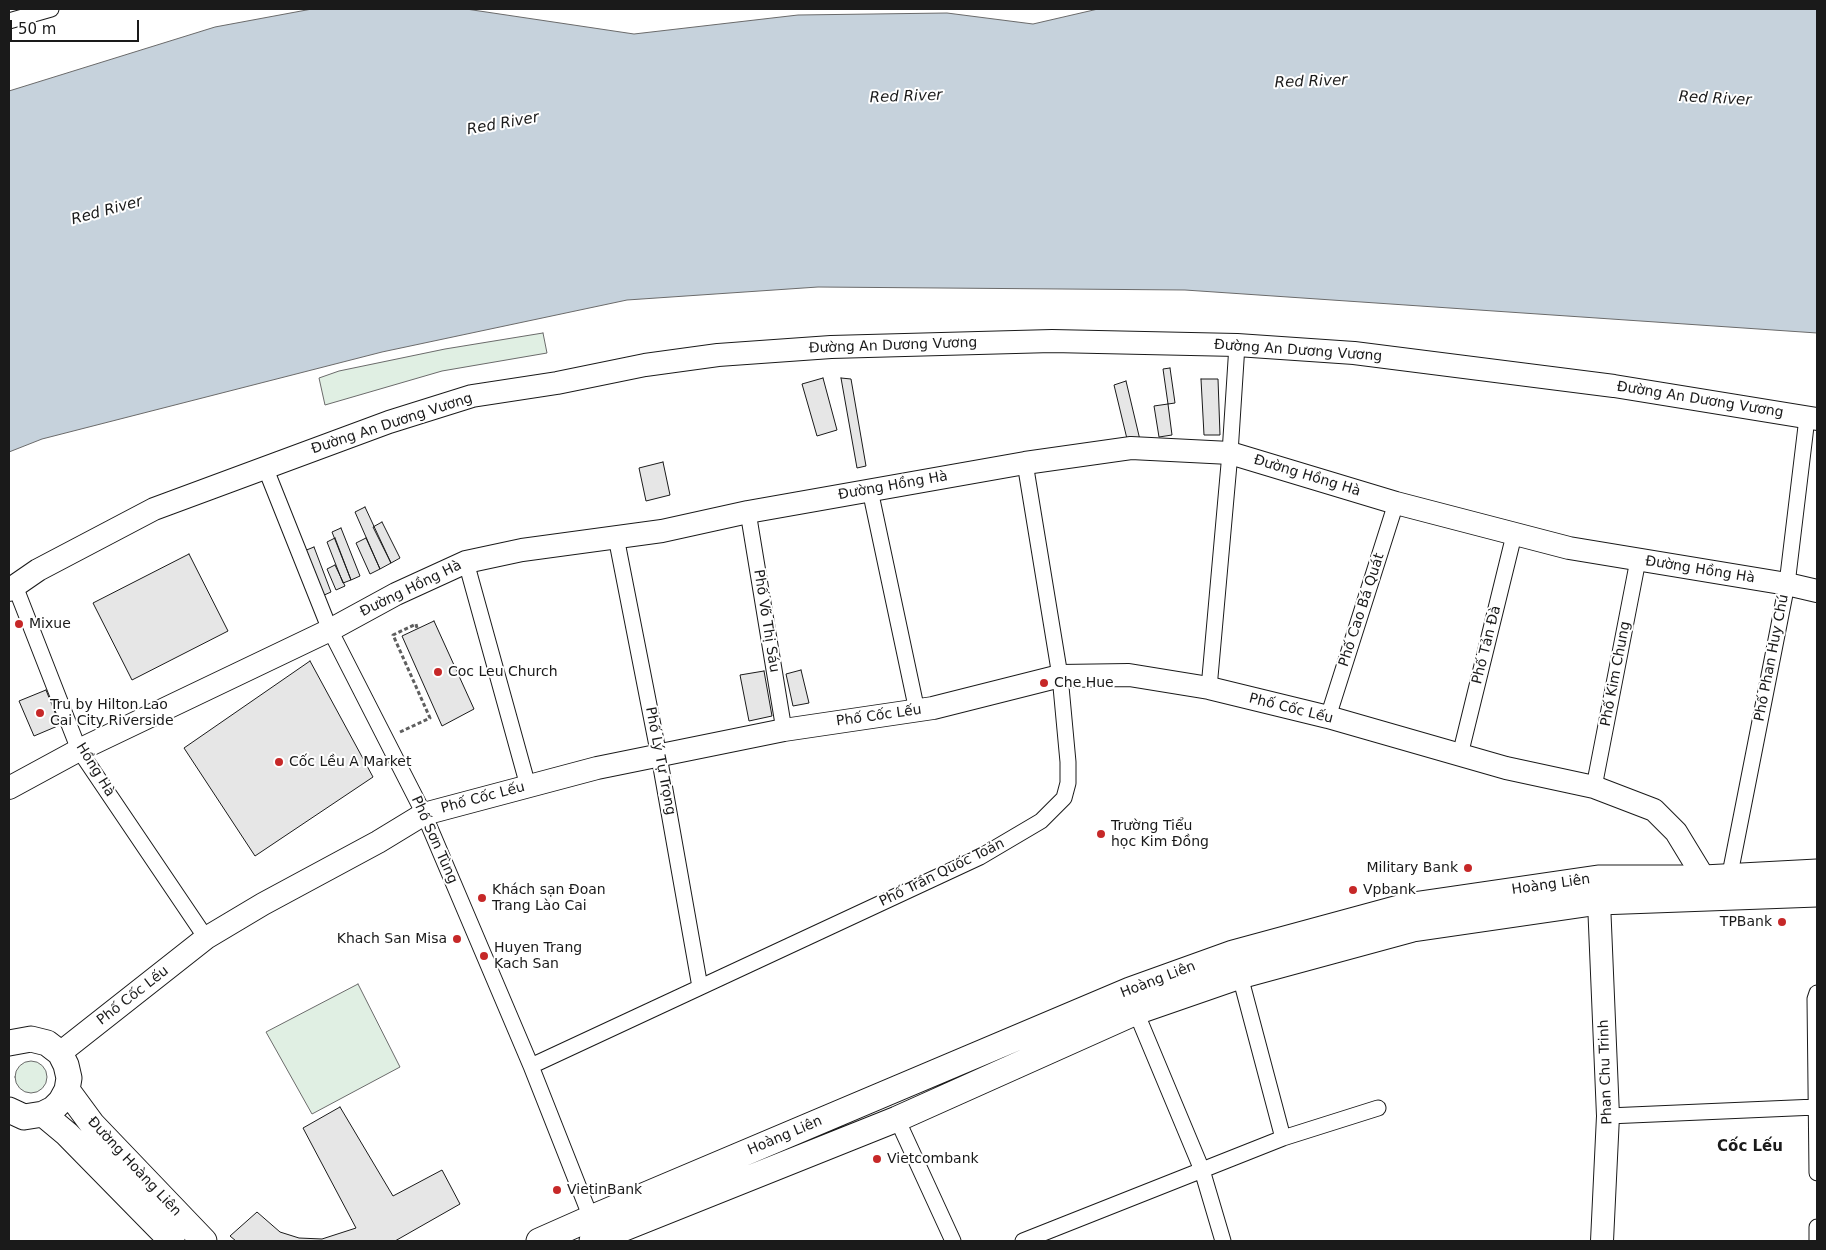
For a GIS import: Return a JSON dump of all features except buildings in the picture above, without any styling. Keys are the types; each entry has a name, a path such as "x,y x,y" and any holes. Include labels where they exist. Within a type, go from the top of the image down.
{"main road":[{"name":"Hoàng Liên","path":"1728,887 1817,872"},
{"name":"Hoàng Liên","path":"539,1241 597,1234 897,1119 1233,953 1406,906 1598,890 1728,887 1817,894"},
{"name":"Hoàng Liên","path":"597,1234 886,1094 1133,1001 1240,976 1413,929 1598,890"},
{"path":"9,1043 31,1039 39,1040 54,1047 60,1053 66,1065 69,1078 67,1090 61,1101 53,1109 43,1114 11,1116"},
{"name":"Đường Hoàng Liên","path":"67,1090 92,1124 204,1241"},
{"path":"886,1094 897,1119"},
{"name":"Đường Hoàng Liên","path":"43,1114 67,1134 172,1241"}],"street":[{"path":"9,21 50,9"},
{"name":"Đường An Dương Vương","path":"12,588 38,570 154,509 388,422 472,396 557,384 645,365 718,355 831,347 994,342 1052,341 1237,345 1354,352 1614,386 1812,418"},
{"path":"1209,688 1230,453 1237,345"},
{"name":"Phố Phan Huy Chú","path":"1728,887 1787,584 1812,418"},
{"name":"Đường Hồng Hà","path":"9,788 80,750 330,630 396,594 466,562 522,550 662,531 748,512 1025,463 1131,448 1230,453 1396,504 1569,548 1787,584 1817,591"},
{"name":"Phố Trần Quốc Toản","path":"531,1066 980,857 1041,821 1064,798 1068,783 1060,676 1025,463"},
{"name":"Phố Sơn Tùng","path":"265,467 330,630 424,814 531,1066 597,1234"},
{"path":"870,490 917,711"},
{"name":"Phố Cao Bá Quát","path":"1328,717 1396,504"},
{"name":"Phố Võ Thị Sáu","path":"748,512 784,730"},
{"name":"Phố Tản Đà","path":"1460,755 1514,535"},
{"name":"Phố Lý Tự Trọng","path":"616,537 660,756 700,987"},
{"name":"Phố Kim Chung","path":"1594,787 1638,560"},
{"path":"466,562 528,786"},
{"name":"Hồng Hà","path":"12,588 80,750 206,938"},
{"name":"Phố Cốc Lếu","path":"60,1053 206,938 263,904 378,842 424,814 597,768 784,730 917,711 1060,676 1129,675 1209,688 1328,717 1506,768 1594,787 1654,810 1676,832 1703,888"},
{"name":"Phan Chu Trinh","path":"1598,890 1608,1116 1602,1241"},
{"path":"1240,976 1283,1138"},
{"path":"1817,993 1815,999 1817,1173"},
{"path":"1133,1001 1202,1170 1223,1241"},
{"path":"1608,1116 1816,1107"},
{"path":"1023,1241 1283,1138 1378,1108"},
{"path":"897,1119 953,1241"},
{"path":"1817,1227 1817,1241"}],"path":[{"path":"386,738 430,718 393,635 416,624 418,628"}],"green space":[{"path":"543,333 547,353 442,371 325,405 319,378 339,371 445,349"},
{"path":"358,984 400,1067 312,1114 266,1032"},
{"path":"31,1061 43,1065 47,1077 43,1089 31,1093 19,1089 15,1077 19,1065"}],"water":[{"name":"Red River","path":"312,9 466,9 634,34 798,15 947,13 1033,24 1098,9 1817,9 1817,333 1185,290 818,287 627,300 382,352 42,439 9,452 9,91 215,27"}],"place":[{"name":"Mixue","path":"19,624"},
{"name":"Coc Leu Church","path":"438,672"},
{"name":"Che Hue","path":"1044,683"},
{"name":"Tru by Hilton Lao Cai City Riverside","path":"40,713"},
{"name":"Cốc Lều A Market","path":"279,762"},
{"name":"Trường Tiểu học Kim Đồng","path":"1101,834"},
{"name":"Military Bank","path":"1468,868"},
{"name":"Vpbank","path":"1353,890"},
{"name":"Khách sạn Đoan Trang Lào Cai","path":"482,898"},
{"name":"TPBank","path":"1782,922"},
{"name":"Khach San Misa","path":"457,939"},
{"name":"Huyen Trang Kach San","path":"484,956"},
{"name":"Vietcombank","path":"877,1159"},
{"name":"VietinBank","path":"557,1190"}],"district":[{"name":"Cốc Lếu","path":"1750,1147"}]}
